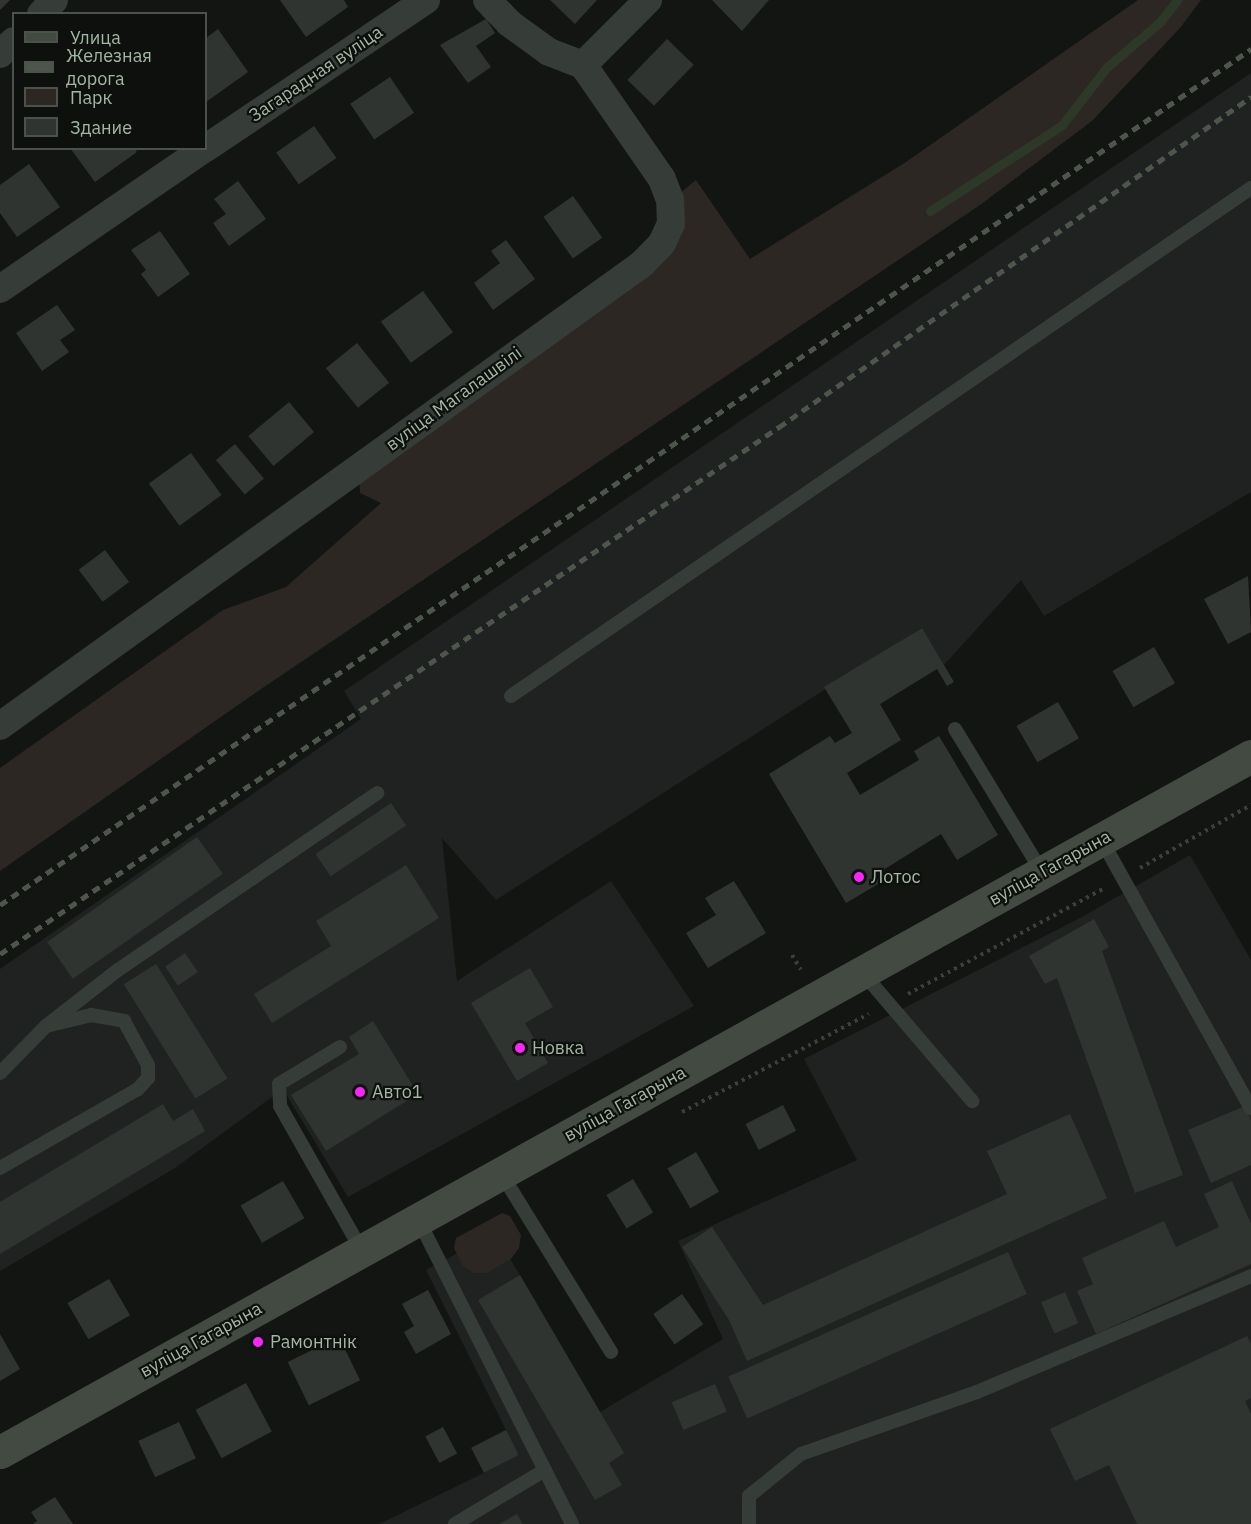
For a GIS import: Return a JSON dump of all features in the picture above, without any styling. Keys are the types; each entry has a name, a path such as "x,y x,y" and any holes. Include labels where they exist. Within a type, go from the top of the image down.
{"main road":[{"name":"вуліца Гагарына","path":"0,1452 1251,756"}],"street":[{"path":"43,12 56,0 67,12"},
{"name":"Загарадная вуліца","path":"207,143 426,0"},
{"path":"487,0 509,23 549,52 583,65 648,0"},
{"path":"0,54 12,43"},
{"name":"вуліца Магалашвілі","path":"0,726 642,264 662,243 671,224 670,200 662,179 583,65"},
{"name":"Загарадная вуліца","path":"0,289 194,151"}],"lane":[{"path":"511,696 1251,188"},
{"path":"955,729 1042,872"},
{"path":"0,1072 46,1026 118,970 377,793"},
{"path":"1101,839 1251,1108"},
{"path":"862,972 972,1101"},
{"path":"0,1168 138,1089 148,1078 148,1065 124,1021 91,1015 46,1026"},
{"path":"340,1047 279,1084 280,1106 362,1251"},
{"path":"501,1173 611,1352"},
{"path":"418,1219 572,1524"},
{"path":"749,1524 749,1496 801,1454 977,1392 1251,1276"},
{"path":"455,1524 545,1470"}],"path":[{"path":"672,1117 889,1004 1124,877 1251,805"}],"shaded area":[{"path":"1251,73 1251,492 1044,616 1021,580 944,665 921,628 496,900 442,838 457,981 611,881 694,1006 348,1197 283,1089 175,1168 0,1271 0,969 361,719 344,691"},
{"path":"1190,855 1251,960 1251,1524 379,1524 484,1473 471,1448 506,1430 426,1270 495,1233 600,1412 723,1339 678,1241 857,1160 804,1059 1080,918"}],"green space":[{"path":"1138,0 1201,0 1180,28 1092,121 980,205 261,689 0,871 0,768 223,610 286,587 381,503 360,493 359,475 650,270 680,193 696,180 750,259 906,162"},
{"path":"502,1213 510,1216 521,1235 519,1248 511,1259 487,1273 473,1273 463,1266 454,1248 456,1238"}],"building":[{"path":"0,0 10,0 0,10"},
{"path":"280,0 344,0 348,7 306,37"},
{"path":"550,0 597,0 575,24"},
{"path":"712,0 769,0 742,31"},
{"path":"486,19 495,33 476,46 491,67 468,83 440,45"},
{"path":"218,29 248,72 207,101 207,37"},
{"path":"667,39 694,65 654,106 627,80"},
{"path":"390,77 414,113 374,139 350,104"},
{"path":"314,126 336,158 299,184 276,152"},
{"path":"71,150 136,150 137,152 95,182"},
{"path":"29,164 60,207 17,237 0,213 0,185"},
{"path":"238,181 266,219 229,246 213,223 226,214 214,199"},
{"path":"573,196 602,238 573,258 544,217"},
{"path":"160,231 190,274 158,297 141,274 146,270 131,250"},
{"path":"506,240 535,279 493,310 474,283 500,263 491,251"},
{"path":"423,291 453,332 411,363 381,322"},
{"path":"57,305 75,330 60,340 69,352 42,371 16,333"},
{"path":"357,343 389,383 358,408 326,368"},
{"path":"289,402 314,432 273,466 248,436"},
{"path":"235,444 264,478 245,495 216,460"},
{"path":"191,453 222,495 179,526 149,484"},
{"path":"105,550 129,582 103,602 79,570"},
{"path":"1248,576 1251,632 1228,644 1204,599"},
{"path":"922,628 954,682 947,686 937,669 880,704 901,740 847,773 860,795 919,760 914,751 939,736 998,835 957,860 941,834 875,875 880,883 846,903 769,774 830,736 835,743 852,733 824,687"},
{"path":"1154,647 1175,683 1133,707 1112,671"},
{"path":"1058,702 1079,738 1037,762 1016,726"},
{"path":"391,803 406,825 331,876 316,854"},
{"path":"197,837 223,874 73,979 47,942"},
{"path":"406,865 439,918 272,1023 254,994 331,946 316,921"},
{"path":"734,881 766,933 708,968 686,933 716,915 705,898"},
{"path":"1094,919 1109,947 1102,951 1183,1175 1135,1193 1057,978 1045,984 1029,956"},
{"path":"185,953 198,972 178,985 165,966"},
{"path":"156,964 228,1078 195,1099 124,984"},
{"path":"530,968 553,1007 525,1023 548,1063 517,1081 471,1003"},
{"path":"373,1021 418,1094 326,1151 291,1095 359,1054 349,1037"},
{"path":"163,1104 173,1121 193,1109 205,1131 0,1254 0,1202"},
{"path":"783,1105 796,1131 759,1150 746,1124"},
{"path":"1245,1106 1251,1120 1251,1165 1211,1183 1188,1130"},
{"path":"1070,1114 1107,1198 747,1361 729,1320 682,1247 712,1227 763,1305 1007,1194 987,1151"},
{"path":"696,1152 719,1192 690,1208 667,1168"},
{"path":"633,1179 653,1212 627,1228 606,1195"},
{"path":"283,1181 304,1218 262,1243 241,1206"},
{"path":"1232,1181 1251,1224 1251,1264 1096,1334 1077,1291 1093,1284 1082,1258 1164,1221 1176,1247 1219,1227 1204,1194"},
{"path":"1008,1252 1027,1294 747,1418 728,1376"},
{"path":"520,1275 624,1453 609,1463 622,1485 595,1500 478,1300"},
{"path":"109,1279 130,1315 88,1339 67,1303"},
{"path":"428,1290 451,1334 416,1354 404,1332 414,1326 402,1304"},
{"path":"1065,1292 1078,1323 1054,1333 1041,1302"},
{"path":"682,1294 703,1324 675,1344 653,1314"},
{"path":"0,1334 20,1369 0,1381"},
{"path":"1247,1336 1251,1344 1251,1398 1245,1401 1251,1414 1251,1524 1137,1524 1109,1465 1075,1481 1050,1429"},
{"path":"339,1337 360,1380 309,1405 288,1362"},
{"path":"246,1383 272,1432 221,1458 196,1410"},
{"path":"715,1384 727,1412 683,1430 672,1402"},
{"path":"179,1422 196,1458 155,1477 138,1441"},
{"path":"443,1427 457,1453 439,1463 425,1436"},
{"path":"506,1430 519,1455 484,1473 471,1448"},
{"path":"55,1497 73,1524 33,1524 37,1521 31,1512"},
{"path":"517,1514 523,1524 499,1524"}],"waterway":[{"path":"930,211 1062,125 1107,67 1160,22 1177,0"}],"railway":[{"path":"0,905 1251,49"},
{"path":"0,954 779,427 1251,97"}],"place":[{"name":"Лотос","path":"859,877"},
{"name":"Новка","path":"520,1048"},
{"name":"Авто1","path":"360,1092"},
{"name":"Рамонтнік","path":"258,1342"}]}
